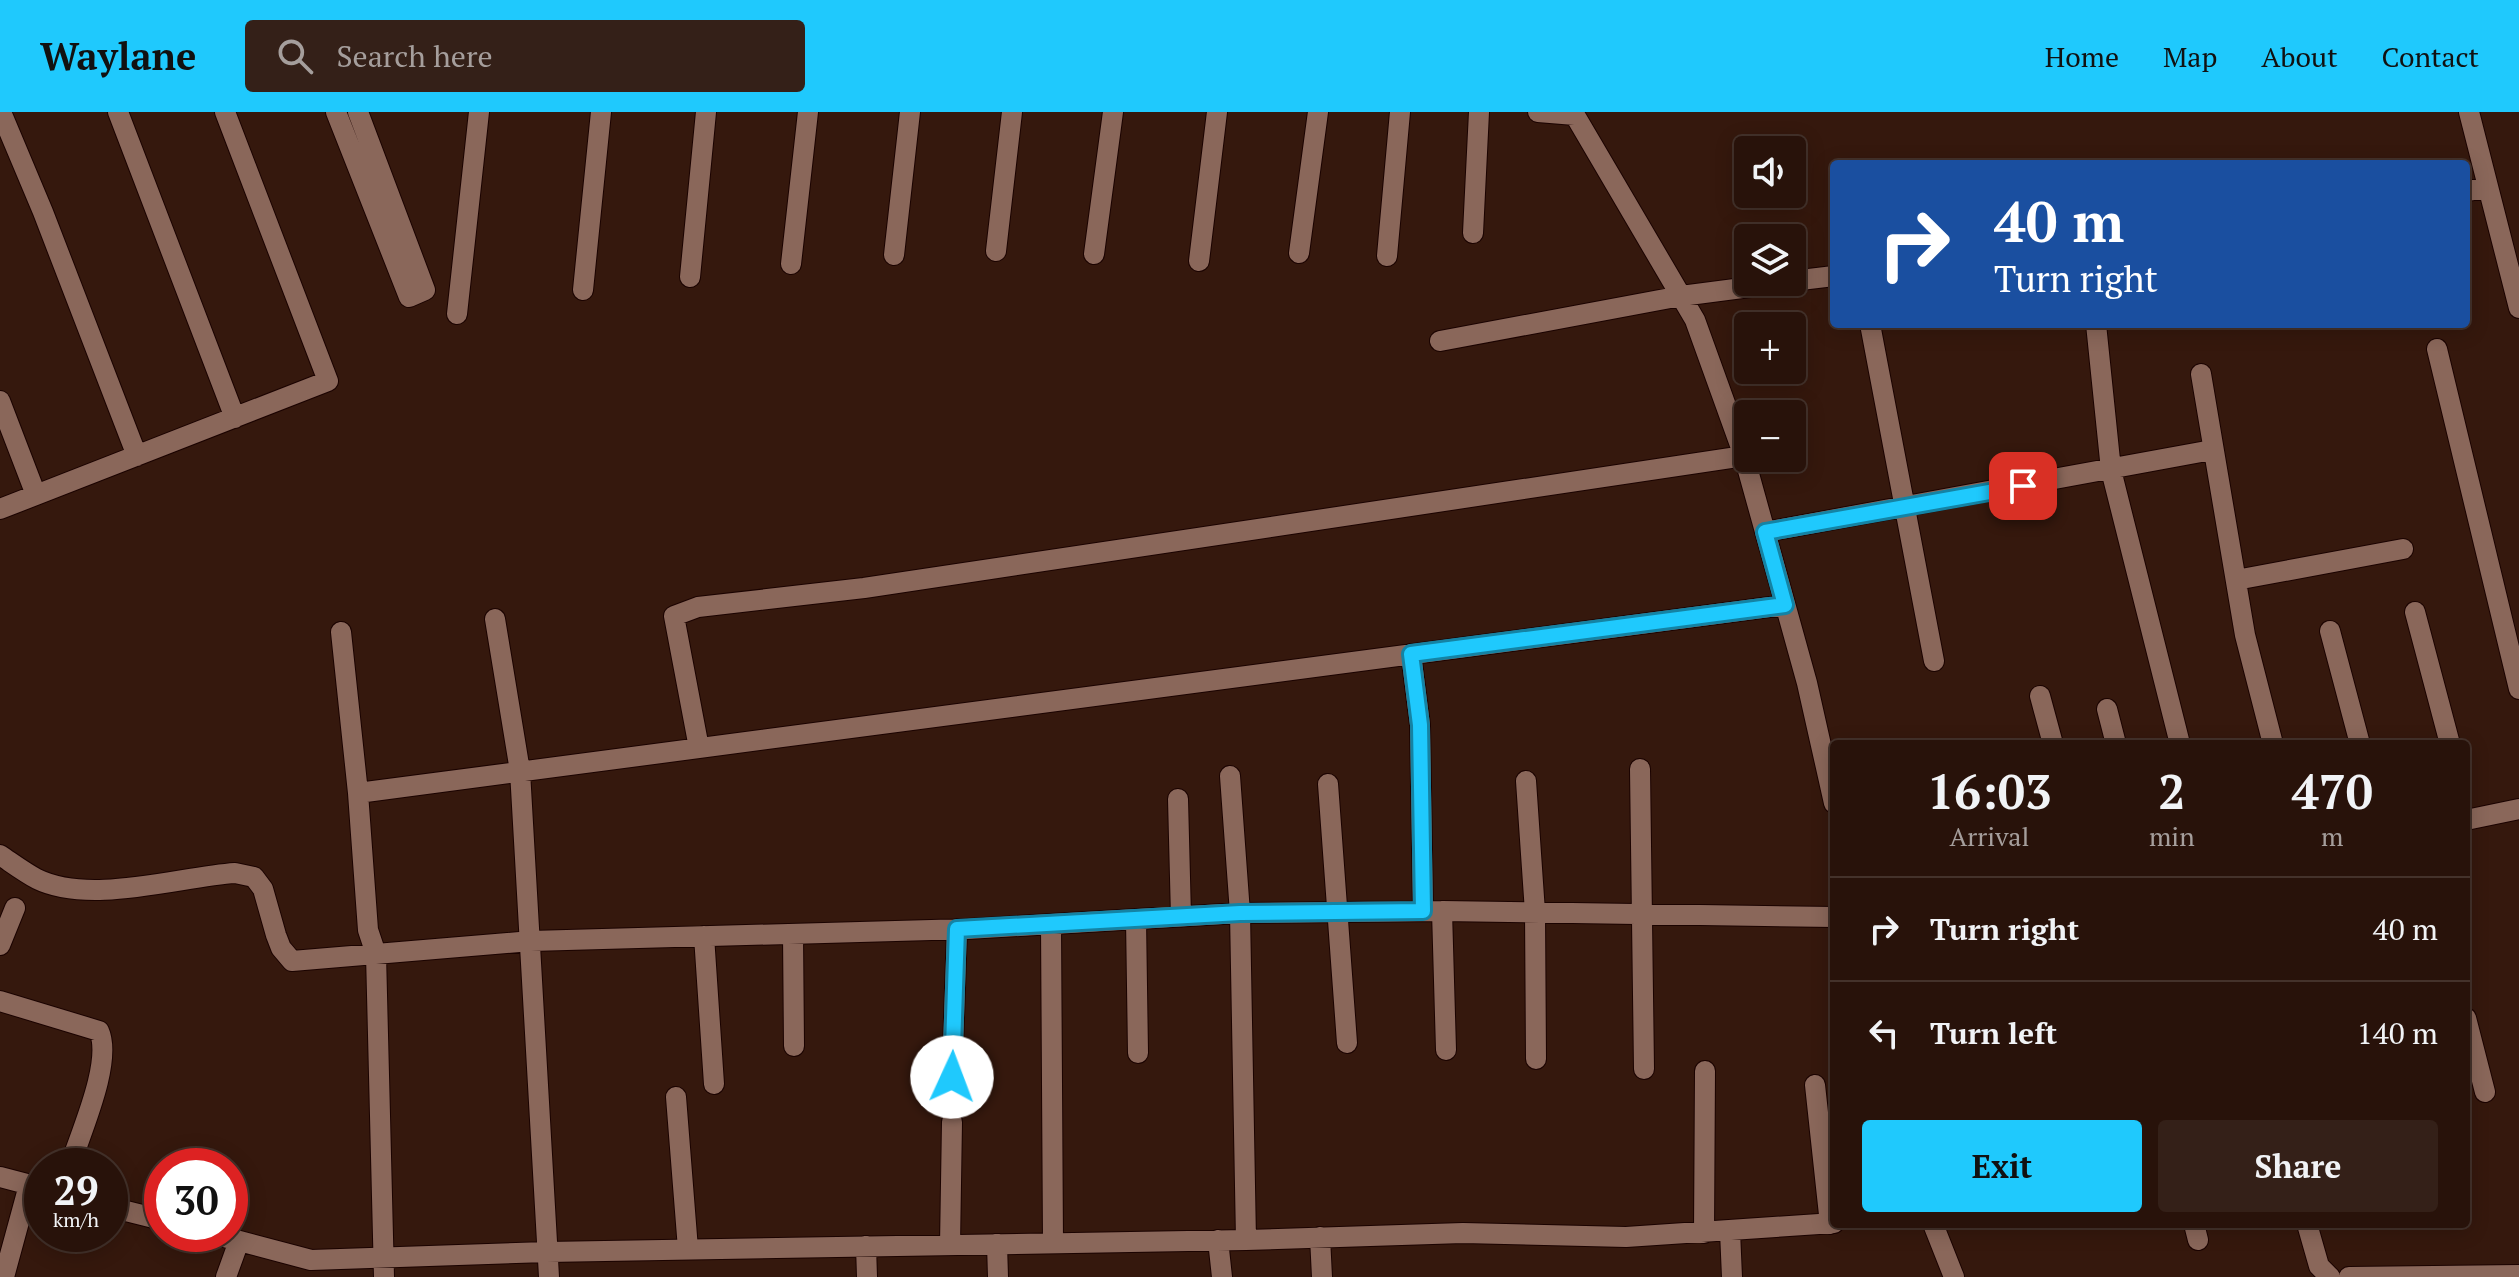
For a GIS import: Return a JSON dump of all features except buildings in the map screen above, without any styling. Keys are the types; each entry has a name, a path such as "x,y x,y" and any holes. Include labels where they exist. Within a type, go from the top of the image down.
{"street":[{"path":"1,112 137,456"},
{"path":"118,112 235,418"},
{"path":"0,509 328,381 225,112"},
{"path":"336,112 409,297 425,290 358,112"},
{"path":"457,314 479,112"},
{"path":"583,290 601,112"},
{"path":"690,277 706,112"},
{"path":"791,264 808,112"},
{"path":"894,255 910,112"},
{"path":"996,251 1012,112"},
{"path":"1094,254 1113,112"},
{"path":"1199,261 1217,112"},
{"path":"1299,253 1318,112"},
{"path":"1387,256 1400,112"},
{"path":"1473,233 1479,112"},
{"path":"1538,112 1574,114 1695,320 1734,428"},
{"path":"2469,112 2519,308"},
{"path":"2470,190 2488,188"},
{"path":"1806,280 1830,277"},
{"path":"1440,341 1681,296 1734,289"},
{"path":"1871,328 1934,661"},
{"path":"2096,328 2111,470 2179,740"},
{"path":"2437,349 2519,689"},
{"path":"2201,374 2245,635 2272,740"},
{"path":"0,401 36,495"},
{"path":"1765,532 2212,450"},
{"path":"699,748 674,616 698,607 879,586 1734,458"},
{"path":"1748,472 1807,683 1830,785"},
{"path":"2236,580 2403,549"},
{"path":"358,793 1785,605"},
{"path":"2415,612 2449,740"},
{"path":"495,619 520,771 549,1277"},
{"path":"2330,631 2359,740"},
{"path":"341,632 358,793 368,930 376,954 383,1267"},
{"path":"1411,654 1420,725 1432,911 1446,1050"},
{"path":"2040,696 2052,740"},
{"path":"2107,709 2115,740"},
{"path":"1640,769 1644,1069"},
{"path":"1230,776 1240,913 1246,1240"},
{"path":"1526,781 1535,912 1536,1059"},
{"path":"1328,784 1347,1043"},
{"path":"1178,799 1181,917"},
{"path":"2470,815 2519,809"},
{"path":"0,855 39,880 81,890 235,873 254,877 263,889 281,948 292,961 531,941 957,929 1240,913 1432,911 1830,917"},
{"path":"0,945 15,908"},
{"path":"1136,919 1138,1053"},
{"path":"1051,924 1053,1243"},
{"path":"952,1077 957,929"},
{"path":"793,934 794,1046"},
{"path":"704,936 714,1084"},
{"path":"0,1001 99,1031 102,1038 101,1068 76,1148"},
{"path":"2470,1034 2485,1092"},
{"path":"1704,1233 1705,1071"},
{"path":"1815,1085 1830,1208"},
{"path":"676,1097 688,1249"},
{"path":"950,1245 952,1122"},
{"path":"0,1177 24,1184"},
{"path":"4,1277 24,1221"},
{"path":"248,1245 298,1267 311,1260 383,1267 547,1252 1246,1240 1463,1233 1626,1237 1830,1224"},
{"path":"1935,1228 1954,1277"},
{"path":"2308,1228 2319,1266 2330,1277"},
{"path":"1730,1231 1732,1277"},
{"path":"1320,1237 1322,1277"},
{"path":"1218,1240 1222,1277"},
{"path":"997,1244 998,1277"},
{"path":"866,1246 867,1277"},
{"path":"226,1277 235,1252"},
{"path":"2349,1277 2519,1275"}],"route":[{"path":"952,1077 957,929 1240,913 1423,911 1420,725 1411,654 1785,605 1765,532 2023,486"}]}
